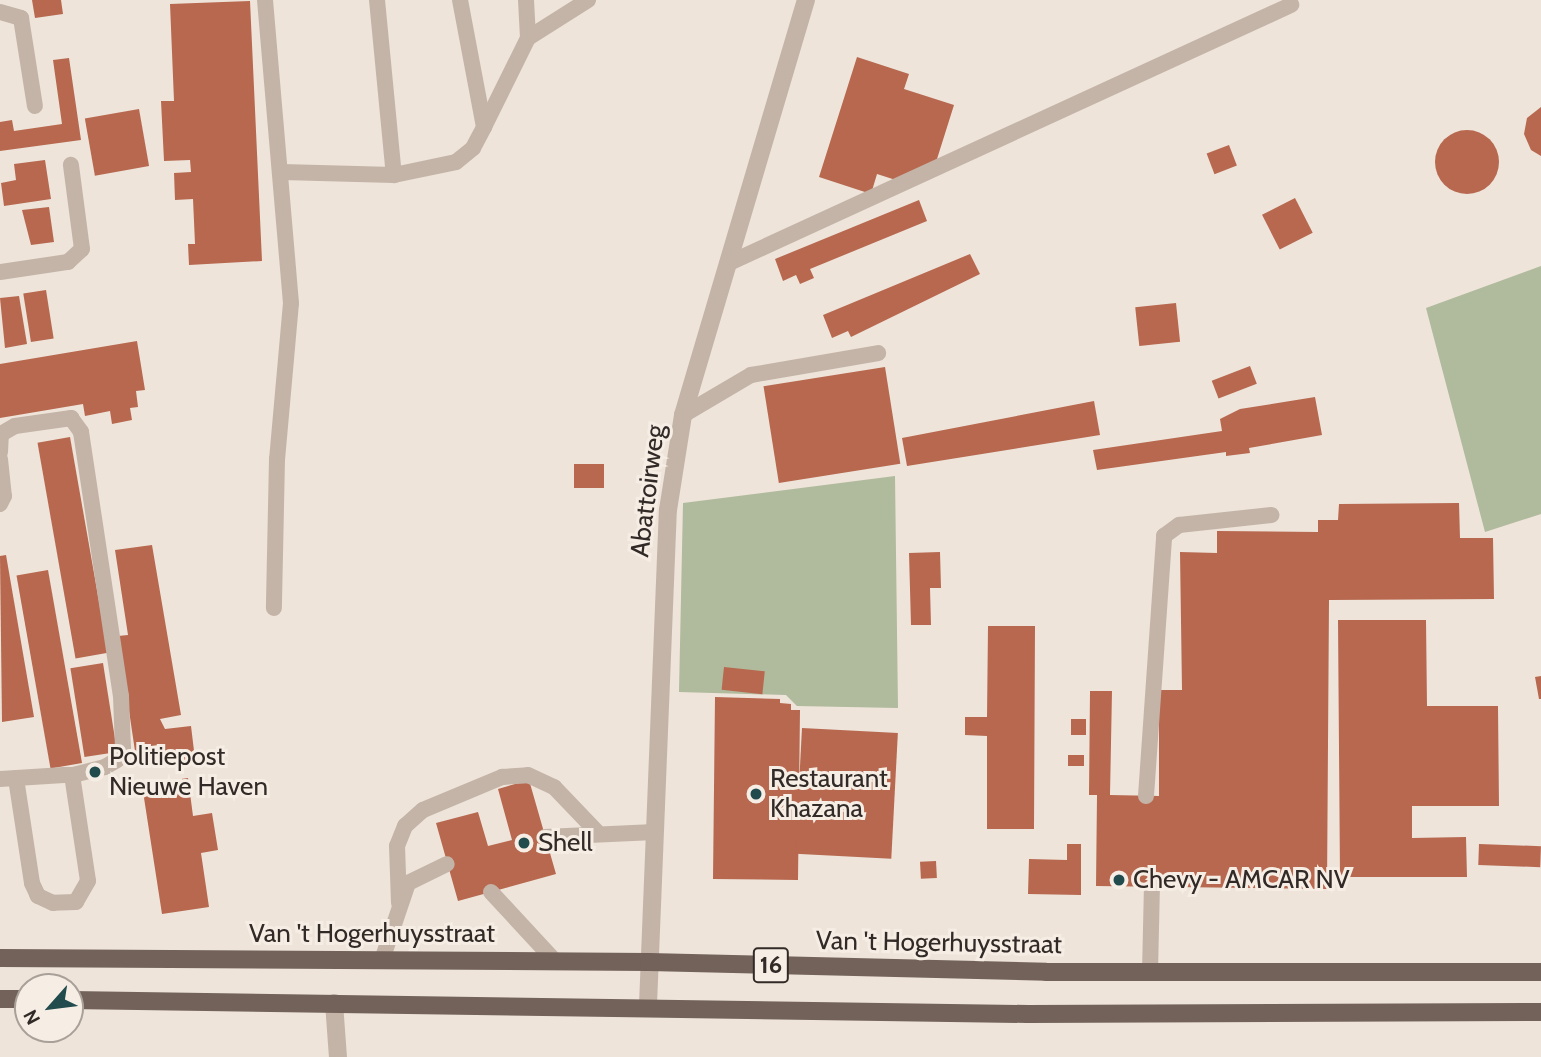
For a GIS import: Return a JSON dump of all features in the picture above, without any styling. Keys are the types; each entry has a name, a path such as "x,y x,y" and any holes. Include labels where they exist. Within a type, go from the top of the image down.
{"main road":[{"name":"Van 't Hogerhuysstraat","path":"0,958 649,962 1150,972 1541,972"},
{"name":"16","path":"84,1000 648,1005 1028,1014 1541,1012"}],"street":[{"name":"Abattoirweg","path":"648,1005 668,510 683,415 806,0"},
{"path":"334,1003 338,1057"}],"lane":[{"path":"265,0 282,172 291,303 277,459 274,608"},
{"path":"377,0 394,175"},
{"path":"460,0 484,127"},
{"path":"282,172 394,175 456,162 472,148 528,38 526,0"},
{"path":"528,38 589,0"},
{"path":"727,264 1291,5"},
{"path":"0,12 21,18 35,106"},
{"path":"0,272 68,262 82,249 71,165"},
{"path":"683,415 751,375 878,353"},
{"path":"0,452 1,434 15,426 71,418 81,432 119,683 123,748 117,760 105,767 72,775 8,779 32,883 38,896 53,902 76,902 88,880 72,775"},
{"path":"0,459 4,496 0,504"},
{"path":"1146,796 1164,536 1179,525 1271,515"},
{"path":"399,903 397,846 405,826 423,810 502,777 528,775 554,787 599,834"},
{"path":"545,837 655,831"},
{"path":"382,960 399,903 408,883 447,864"},
{"path":"1150,972 1152,887"},
{"path":"491,892 555,961"}],"green space":[{"path":"1541,266 1541,514 1485,532 1426,308"},
{"path":"895,476 898,708 797,706 786,695 679,692 683,503"}],"building":[{"path":"32,0 61,0 63,14 35,18"},
{"path":"250,1 262,261 189,265 188,244 195,244 193,199 175,200 174,173 191,172 190,160 164,161 161,101 174,101 170,4"},
{"path":"857,57 909,74 904,89 954,105 937,159 902,182 877,174 871,194 819,177"},
{"path":"69,58 81,140 0,151 0,122 12,120 14,131 62,124 53,60"},
{"path":"1541,107 1541,156 1531,150 1524,134 1527,118"},
{"path":"139,109 149,166 95,176 85,119"},
{"path":"1467,130 1485,136 1493,144 1499,162 1493,180 1485,188 1467,194 1449,188 1441,180 1435,162 1441,144 1449,136"},
{"path":"1229,145 1237,166 1214,174 1207,154"},
{"path":"45,160 51,199 4,206 1,183 16,180 14,164"},
{"path":"1295,198 1313,233 1280,250 1262,215"},
{"path":"919,200 927,221 810,269 814,278 800,284 796,275 783,281 775,259"},
{"path":"49,207 54,242 31,245 22,210"},
{"path":"970,254 980,274 851,337 848,331 832,338 823,315"},
{"path":"46,290 54,338 31,342 23,294"},
{"path":"19,296 27,344 5,348 0,298"},
{"path":"1176,303 1180,342 1139,346 1135,307"},
{"path":"137,341 145,390 136,391 138,407 130,408 132,420 112,424 110,411 85,416 83,404 0,418 0,364"},
{"path":"1250,366 1257,384 1219,398 1212,381"},
{"path":"885,367 900,464 779,483 764,386"},
{"path":"1315,397 1322,435 1249,448 1250,453 1226,456 1226,452 1097,470 1093,450 1222,431 1220,419 1240,409"},
{"path":"1094,401 1100,435 907,466 902,438"},
{"path":"70,437 108,653 76,658 38,443"},
{"path":"574,464 604,464 604,488 574,488"},
{"path":"1459,503 1460,538 1493,538 1494,599 1329,600 1327,889 1096,886 1097,795 1089,795 1090,691 1112,691 1110,795 1159,796 1159,690 1182,690 1180,552 1217,553 1217,531 1318,532 1318,520 1338,520 1339,504"},
{"path":"152,545 181,715 160,719 165,729 191,726 195,759 160,762 160,754 136,758 118,636 128,635 115,550"},
{"path":"940,552 941,588 930,588 931,625 911,625 909,553"},
{"path":"6,555 34,717 2,722 0,556"},
{"path":"48,570 82,763 51,769 16,576"},
{"path":"1338,620 1426,620 1427,706 1498,706 1499,806 1412,806 1412,838 1466,837 1467,877 1340,877"},
{"path":"988,626 1035,626 1034,829 987,829 987,736 965,735 965,717 987,717"},
{"path":"103,663 117,752 84,757 70,668"},
{"path":"724,667 765,671 762,694 722,690"},
{"path":"1541,676 1541,699 1539,699 1535,677"},
{"name":"Restaurant Khazana","path":"715,697 780,699 780,703 791,704 791,710 800,710 798,880 713,879"},
{"path":"1071,719 1086,719 1086,735 1071,735"},
{"path":"802,728 898,733 891,859 795,854"},
{"path":"1068,755 1084,755 1084,766 1068,766"},
{"path":"188,778 193,816 212,813 218,850 201,853 209,907 162,914 142,785"},
{"name":"Shell","path":"529,780 556,874 458,901 436,823 478,812 488,846 512,840 498,789"},
{"path":"1067,844 1081,844 1081,895 1028,894 1029,859 1067,860"},
{"path":"1479,844 1541,846 1540,867 1478,865"},
{"path":"936,861 937,878 921,879 920,862"}],"place":[{"name":"Politiepost Nieuwe Haven","path":"95,772"},
{"name":"Restaurant Khazana","path":"756,794"},
{"name":"Shell","path":"524,843"},
{"name":"Chevy - AMCAR NV","path":"1119,880"}]}
